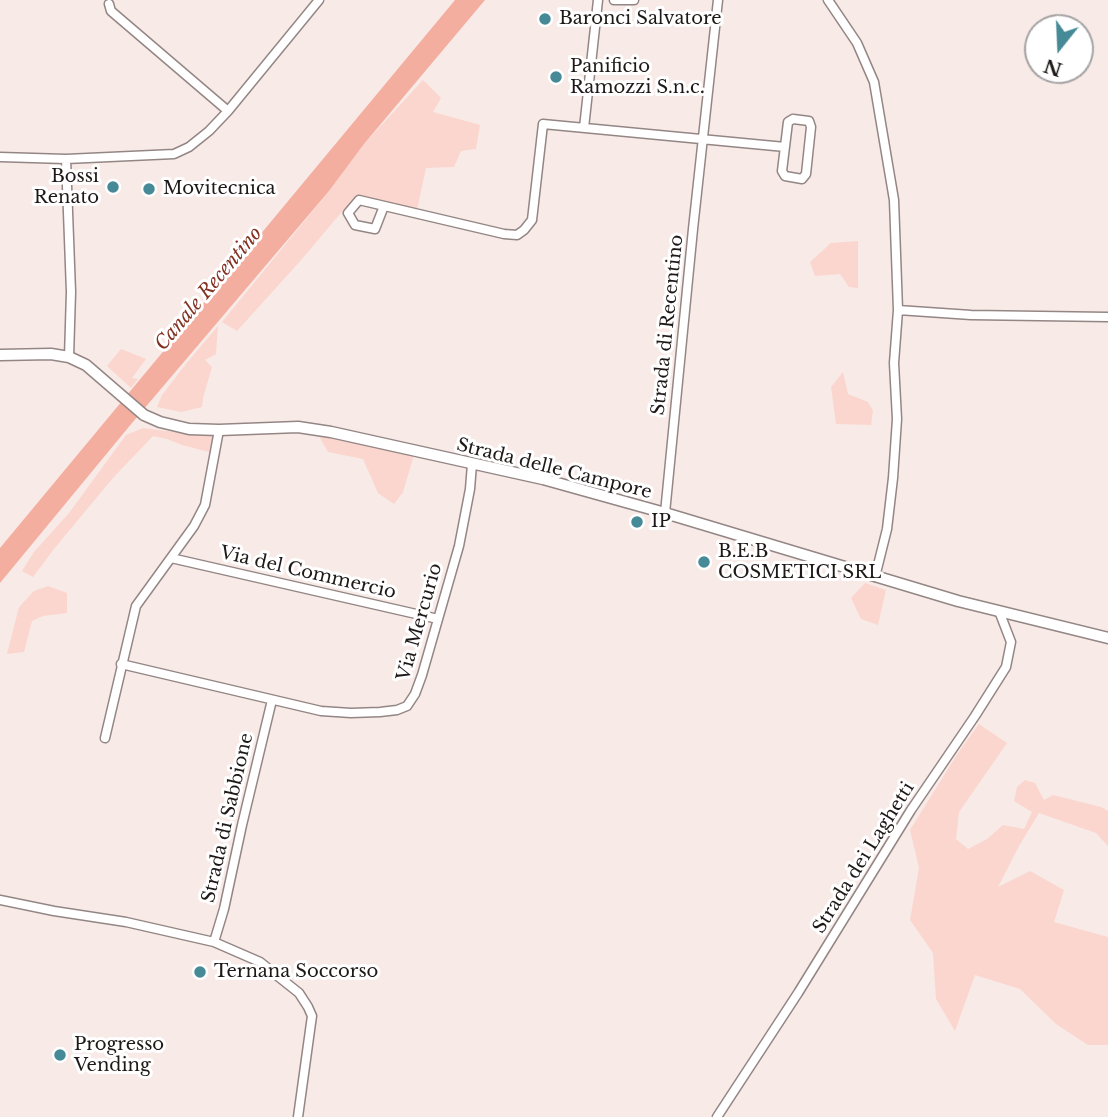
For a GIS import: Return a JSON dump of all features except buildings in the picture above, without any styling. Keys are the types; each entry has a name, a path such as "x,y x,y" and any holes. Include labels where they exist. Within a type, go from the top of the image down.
{"street":[{"path":"0,157 66,159 174,154 189,147 228,111 319,0"},
{"path":"584,128 598,0"},
{"path":"614,0 634,0"},
{"name":"Strada di Recentino","path":"665,513 718,0"},
{"path":"828,0 857,43 874,82 894,200 898,310 894,363 897,419 887,529 875,577"},
{"path":"109,4 111,11 228,111"},
{"path":"793,119 809,121 811,127 806,174 802,179 785,176 782,172 785,147 788,122 793,119"},
{"path":"384,205 375,229 355,225 348,213 359,200 384,205 504,234 517,235 532,220 543,124 785,147"},
{"path":"66,159 71,292 69,357"},
{"path":"898,310 971,315 1108,317"},
{"name":"Strada delle Campore","path":"0,355 69,357 86,365 144,415 160,422 189,429 298,427 543,479 875,577 1108,638"},
{"path":"105,738 136,606 194,526 205,505 219,430"},
{"name":"Via Mercurio","path":"121,664 321,711 380,712 407,706 422,675 459,546 472,464"},
{"name":"Via del Commercio","path":"171,558 438,619"},
{"name":"Strada dei Laghetti","path":"717,1117 798,993 911,810 1006,667 1011,642 1004,612"},
{"name":"Strada di Sabbione","path":"214,942 272,700"},
{"path":"0,900 126,922 214,942 260,962 299,993 312,1016 298,1117"}],"shaded area":[{"path":"455,0 485,0 364,144 329,191 0,583 0,548"},
{"path":"423,80 441,98 433,112 480,125 476,149 461,151 454,167 426,168 417,210 356,195 237,331 222,322 364,144"},
{"path":"858,241 858,288 849,287 840,274 815,276 810,262 831,243"},
{"path":"218,326 216,354 205,360 212,367 202,407 181,412 157,407 162,395"},
{"path":"121,349 146,359 132,378 138,379 131,388 107,366"},
{"path":"843,372 848,394 868,402 873,411 871,425 836,424 831,387"},
{"path":"143,428 182,433 213,433 209,452 153,436 112,479 33,577 22,571 34,552 69,513 126,435"},
{"path":"319,436 414,455 403,492 394,504 378,493 363,459 328,452"},
{"path":"865,583 886,590 878,625 861,619 851,598"},
{"path":"48,586 67,593 67,613 43,616 32,621 24,652 7,654 19,607 34,591"},
{"path":"979,724 1007,743 959,812 956,839 968,849 987,839 1003,825 1024,829 1032,812 1014,801 1017,787 1025,780 1035,783 1044,800 1053,795 1108,811 1108,846 1096,833 1039,813 998,887 1030,871 1064,890 1054,922 1108,937 1108,1045 1088,1045 1056,1024 1020,989 975,975 955,1031 936,999 933,953 910,920 919,868 910,830"}],"place":[{"name":"Baronci Salvatore","path":"545,19"},
{"name":"Panificio Ramozzi S.n.c.","path":"556,77"},
{"name":"Bossi Renato","path":"113,187"},
{"name":"Movitecnica","path":"149,189"},
{"name":"IP","path":"637,522"},
{"name":"B.E.B COSMETICI SRL","path":"704,562"},
{"name":"Ternana Soccorso","path":"200,972"},
{"name":"Progresso Vending","path":"60,1055"}],"water label":[{"name":"Canale Recentino","path":"209,289"}]}
